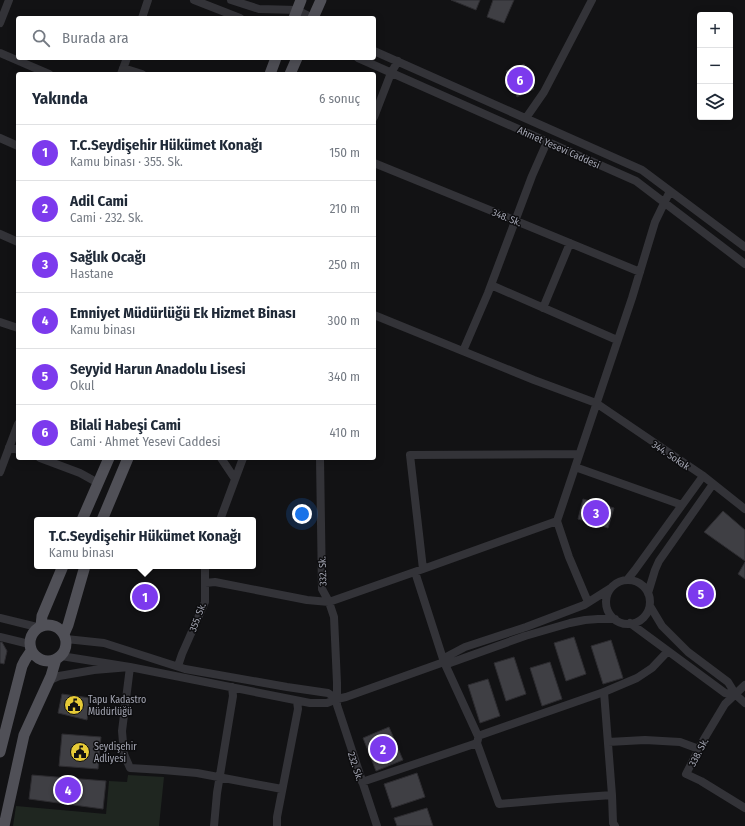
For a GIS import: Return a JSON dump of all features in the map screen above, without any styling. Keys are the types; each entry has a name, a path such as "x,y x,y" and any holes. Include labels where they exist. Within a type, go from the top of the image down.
{"main road":[{"path":"314,16 321,0"},
{"path":"271,72 275,60"},
{"path":"291,72 296,60"},
{"path":"83,517 108,460"},
{"path":"103,517 127,460"},
{"path":"0,752 2,736 22,666 30,647 31,635 39,626 62,569"},
{"path":"4,826 24,735 58,658 64,651 66,645 65,636 84,569"},
{"path":"39,626 49,624 55,626 60,629 65,636"},
{"path":"30,647 36,657 41,660 51,661 58,658"}],"street":[{"path":"0,23 9,0"},
{"path":"143,16 148,0"},
{"path":"194,0 235,16"},
{"path":"231,0 259,9 297,9 309,16"},
{"path":"526,118 544,92 592,0"},
{"name":"Ahmet Yesevi Caddesi","path":"376,52 642,170 745,247"},
{"path":"0,53 16,60"},
{"path":"16,60 44,72"},
{"path":"122,71 126,60"},
{"name":"Ahmet Yesevi Caddesi","path":"362,60 636,181 745,264"},
{"path":"376,112 391,73 398,62"},
{"path":"0,138 16,145"},
{"path":"464,351 491,285 532,176 547,142"},
{"name":"348. Sk.","path":"376,164 640,272"},
{"path":"588,602 556,521 640,272 655,222 670,190"},
{"path":"0,234 16,241"},
{"path":"543,308 570,243"},
{"path":"491,285 617,340"},
{"name":"344. Sokak","path":"376,316 534,380 596,403 703,476 745,509"},
{"path":"0,322 16,327"},
{"path":"0,472 16,429"},
{"path":"9,447 16,449"},
{"path":"579,454 410,455 419,571 444,662 478,740 499,804 612,795"},
{"path":"45,460 80,473 98,483"},
{"path":"222,460 235,480"},
{"path":"221,517 242,460"},
{"name":"332. Sk.","path":"320,460 322,589 334,616 337,702"},
{"path":"575,467 682,505"},
{"path":"627,580 703,476"},
{"path":"648,593 659,561 713,484"},
{"path":"205,583 215,582 307,600 329,602 556,521"},
{"name":"355. Sk.","path":"178,666 204,602 205,569"},
{"path":"444,662 448,656 465,647 526,627 584,605 618,582 627,580 635,581 646,589 650,606 662,626 688,652 728,682 736,695 745,703"},
{"path":"611,588 607,596 607,605 610,613 615,619 623,623 636,622 644,617 650,606"},
{"path":"0,618 39,626"},
{"path":"58,658 130,667 298,701 327,703 337,702 444,662 450,663 525,636 585,620 615,619"},
{"path":"630,623 725,693 736,695"},
{"path":"65,636 104,643 193,670 328,694 337,702"},
{"path":"0,637 30,647"},
{"path":"362,782 478,740 637,678 652,668 668,651"},
{"path":"48,681 59,676 94,670 130,667"},
{"path":"130,667 122,730 124,754 130,768 197,773 282,789"},
{"name":"338. Sk.","path":"745,685 725,704 686,774 701,781 745,808"},
{"path":"214,826 233,696 232,688"},
{"path":"604,692 613,823 615,826"},
{"path":"277,826 277,817 298,709 298,701"},
{"name":"232. Sk.","path":"337,702 377,826"},
{"path":"608,742 645,740 680,742 699,749"}],"shaded area":[{"path":"128,775 164,777 159,826 13,826 16,806 106,814 109,781 127,782"}],"building":[{"path":"451,0 480,0 476,10"},
{"path":"493,0 514,0 504,23 487,17"},
{"path":"524,64 534,89 517,97 506,71"},
{"path":"583,499 614,508 608,528 578,519"},
{"path":"723,511 745,530 745,561 704,532"},
{"path":"745,562 745,579 738,574"},
{"path":"574,637 586,674 566,681 554,643"},
{"path":"611,640 623,678 603,684 591,646"},
{"path":"0,642 2,642 7,651 4,664 0,663"},
{"path":"514,657 526,694 506,701 494,663"},
{"path":"550,662 562,699 542,706 530,668"},
{"path":"488,679 500,716 480,723 468,685"},
{"name":"Tapu Kadastro Müdürlüğü","path":"62,694 90,698 87,720 58,713"},
{"path":"389,727 403,760 376,771 363,738"},
{"name":"Seydişehir Adliyesi","path":"62,734 101,737 98,769 59,766"},
{"path":"417,773 425,797 392,808 384,784"},
{"path":"32,775 106,781 103,809 29,799"},
{"path":"427,808 433,826 397,826 394,818"}],"place":[{"name":"Bilali Habeşi Cami","path":"520,80"},
{"name":"Sağlık Ocağı","path":"596,513"},
{"name":"Seyyid Harun Anadolu Lisesi","path":"701,594"},
{"name":"T.C.Seydişehir Hükümet Konağı","path":"145,597"},
{"name":"Tapu Kadastro Müdürlüğü","path":"74,705"},
{"name":"Adil Cami","path":"383,749"},
{"name":"Seydişehir Adliyesi","path":"80,752"},
{"name":"Emniyet Müdürlüğü Ek Hizmet Binası","path":"68,790"}]}
